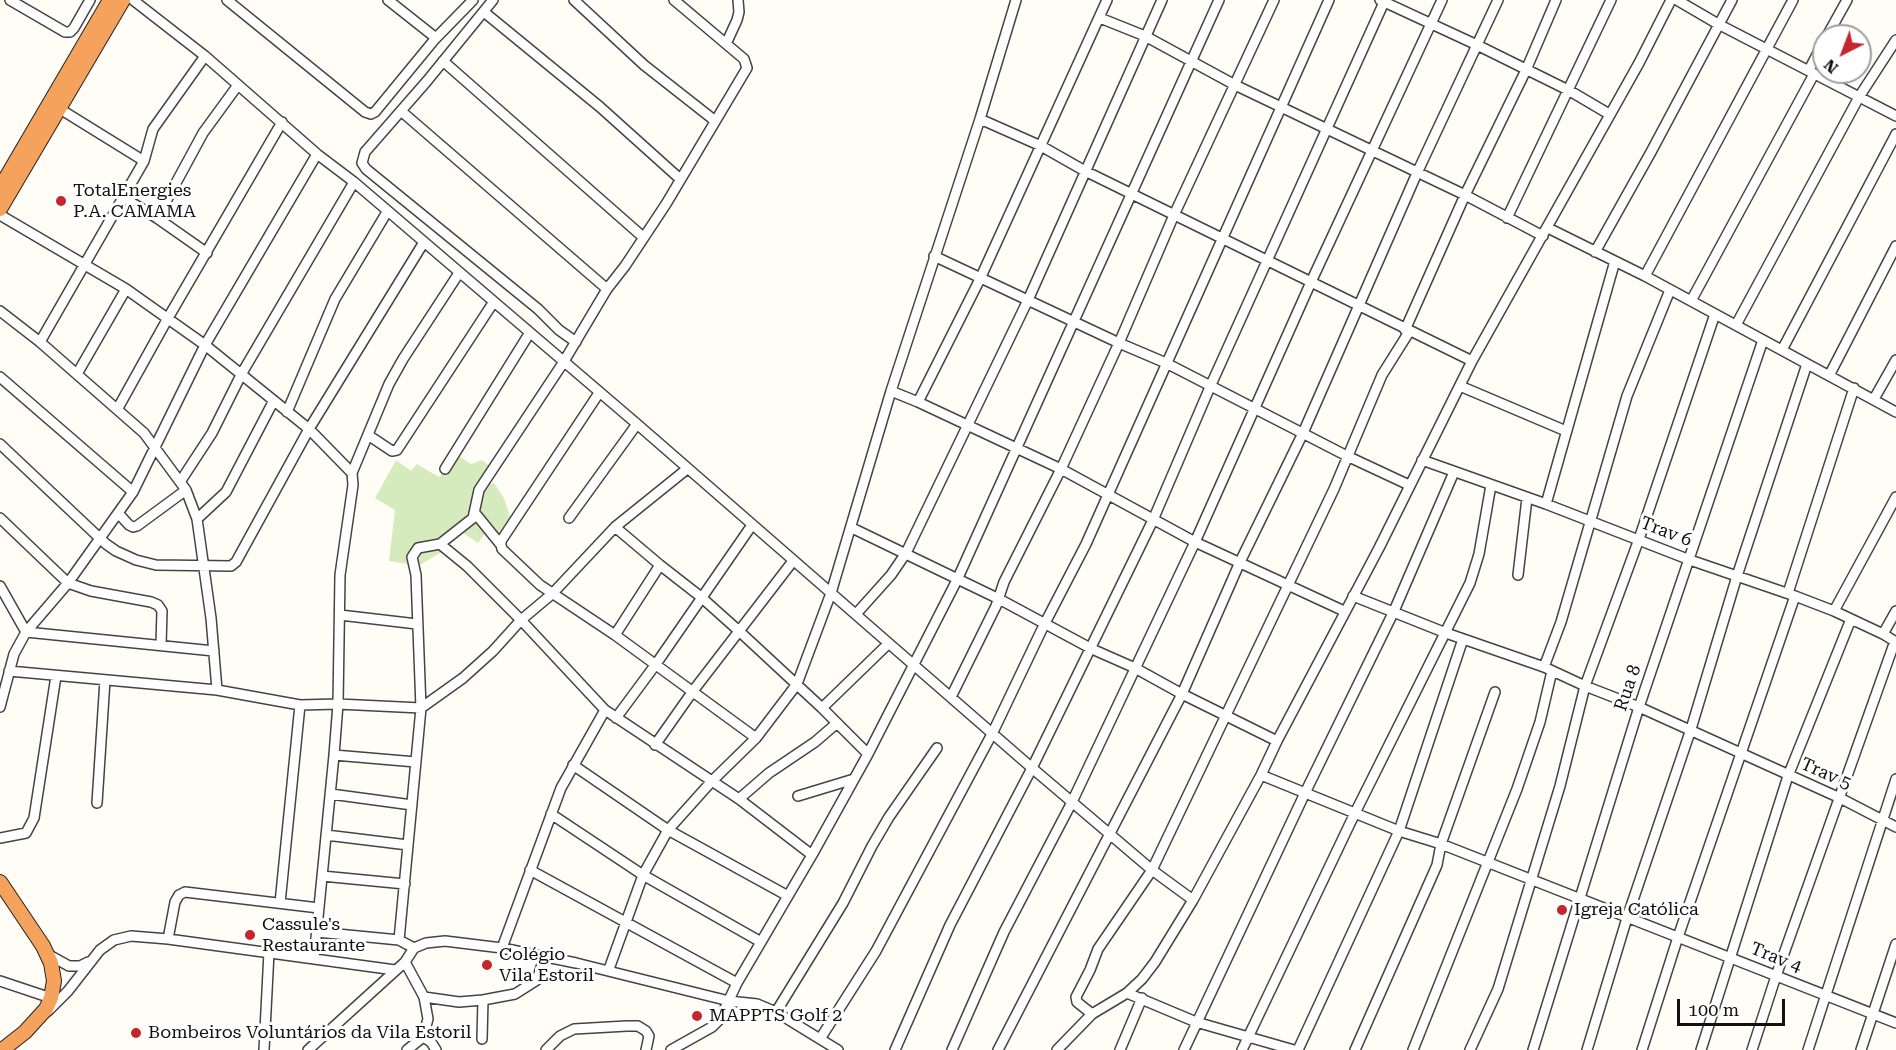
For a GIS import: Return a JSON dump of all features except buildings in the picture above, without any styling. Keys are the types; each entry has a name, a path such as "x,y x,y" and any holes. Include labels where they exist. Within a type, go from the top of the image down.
{"highway":[{"path":"0,188 111,0"},
{"path":"0,208 123,0"},
{"path":"0,882 38,936 53,972 51,998 46,1009 36,1022 1,1050"}],"street":[{"path":"10,0 65,32 70,32 90,0"},
{"path":"133,0 205,56 318,154 354,182 1032,768 1152,870 1193,900"},
{"path":"227,0 370,114 375,112 436,38 473,0"},
{"path":"388,0 436,38"},
{"path":"493,0 365,152 362,163 366,169 576,342"},
{"path":"574,0 644,65 714,120"},
{"path":"399,940 421,708 416,575 412,557 418,548 440,544 473,518 479,490 563,363 607,289 666,204 747,68 744,59 674,0"},
{"path":"726,44 737,20 738,0"},
{"path":"609,969 643,875 669,830 711,782 756,738 797,684 831,593 852,528 891,391 980,119 1016,0"},
{"path":"918,402 980,279 1107,0"},
{"path":"856,614 891,575 906,553 1028,300 1162,0"},
{"path":"673,1050 712,1027 720,1019 737,983 868,754 957,580 1219,0"},
{"path":"951,697 999,599 1004,582 1061,469 1174,215 1274,0"},
{"path":"820,1039 876,951 993,732 1086,544 1329,0"},
{"path":"952,1050 1004,932 1072,802 1195,542 1311,282 1442,0"},
{"path":"998,1050 1182,694 1240,562 1303,433 1417,173 1498,0"},
{"path":"1092,1014 1077,1002 1076,998 1098,950 1152,870 1227,717 1287,584 1334,489 1382,375 1407,331 1465,195 1526,70 1556,0"},
{"path":"1508,218 1611,0"},
{"path":"1057,1050 1092,1014 1128,993 1142,979 1193,900 1379,548 1472,362 1671,0"},
{"path":"1677,0 1718,24 1896,116"},
{"path":"1595,252 1652,152 1732,0"},
{"path":"1645,276 1793,0"},
{"path":"1834,24 1847,0"},
{"path":"895,1050 950,925 1092,649 1153,520 1383,1 1569,91 1609,114"},
{"path":"484,12 600,107 680,178"},
{"path":"1100,18 1145,36 1235,85 1465,195 1508,218 1615,261 1807,364 1830,374 1896,412"},
{"path":"1736,325 1859,97 1896,40"},
{"path":"40,342 144,161 153,129 205,56"},
{"path":"443,61 644,237"},
{"path":"1691,301 1811,72"},
{"path":"157,218 203,133 238,85"},
{"path":"60,109 144,161"},
{"path":"401,111 607,289"},
{"path":"980,119 1041,146 1085,171 1472,362"},
{"path":"118,408 282,122"},
{"path":"1782,350 1896,134"},
{"path":"0,707 14,654 26,632 68,583 133,492 205,345 318,154"},
{"path":"180,482 212,433 242,373 354,182"},
{"path":"124,198 207,253"},
{"path":"287,412 334,299 387,212"},
{"path":"0,215 126,289 205,345 309,429 352,473"},
{"path":"0,444 116,551 136,560 156,565 231,566 237,562 309,429 424,243"},
{"path":"1830,374 1896,246"},
{"path":"934,256 1072,322 1166,363 1347,456 1409,485"},
{"path":"1546,504 1615,261"},
{"path":"314,958 331,794 338,704 340,575 354,485 352,473 378,408 403,359 459,273"},
{"path":"76,374 126,289"},
{"path":"1413,1050 1456,947 1486,863 1532,748 1546,702 1548,669 1589,521 1628,396 1670,290"},
{"path":"368,435 392,451 397,450 493,303"},
{"path":"0,311 118,408 144,433 186,490 197,519 217,690"},
{"path":"1470,1050 1498,989 1533,881 1585,686 1640,539 1715,314"},
{"path":"445,469 529,334"},
{"name":"Rua 8","path":"1533,1050 1639,707 1763,340"},
{"path":"1874,399 1896,360"},
{"path":"1587,1050 1691,729 1737,576 1807,364"},
{"path":"0,377 133,492"},
{"path":"1460,386 1566,431"},
{"path":"1642,1050 1678,937 1742,755 1854,388"},
{"path":"891,391 1061,469 1195,542 1344,611"},
{"path":"501,545 599,393"},
{"path":"197,519 226,492 273,402"},
{"path":"569,518 636,424"},
{"name":"Trav 6","path":"1422,460 1640,539 1690,560 1792,594 1834,611 1896,642"},
{"path":"9,671 217,690 300,705 338,704 421,708 463,678 493,651 521,620 552,594 615,527 687,470"},
{"path":"1184,1050 1394,611 1454,471"},
{"path":"1242,1050 1355,813 1446,633 1475,570 1491,485"},
{"path":"118,513 129,525 137,526 186,490"},
{"path":"1834,611 1896,497"},
{"path":"1518,575 1527,498"},
{"path":"475,513 502,549 552,594 615,635 756,738"},
{"path":"0,518 68,583 91,591 158,605 162,611 162,645"},
{"path":"616,718 752,525"},
{"path":"615,527 739,631 868,754"},
{"path":"852,528 999,599 1044,625 1135,668 1277,741"},
{"path":"440,544 467,566 521,620 605,710 711,782 739,798 812,855"},
{"path":"655,745 693,691 793,561"},
{"path":"615,635 660,565"},
{"path":"0,586 26,632"},
{"name":"Trav 5","path":"1353,596 1446,633 1548,669 1691,729 1742,755 1840,798 1896,827"},
{"path":"1883,634 1896,611"},
{"path":"339,615 417,624"},
{"path":"1701,1050 1788,776 1851,619"},
{"path":"26,632 214,651"},
{"path":"1128,993 1196,1022 1296,1050 1399,831 1464,639"},
{"path":"1752,1050 1776,976 1896,642"},
{"path":"822,708 888,644"},
{"path":"0,838 26,832 34,818 56,676"},
{"path":"97,803 105,680"},
{"path":"1355,1050 1437,865 1441,844 1495,692"},
{"path":"280,903 300,705"},
{"path":"502,948 561,788 605,710"},
{"path":"739,798 837,723"},
{"path":"776,1012 843,903 889,817 937,748"},
{"path":"334,755 416,762"},
{"path":"573,765 669,830 788,896"},
{"name":"Trav 4","path":"1261,775 1399,831 1441,844 1896,1023"},
{"path":"798,796 854,779"},
{"path":"1808,1050 1896,779"},
{"path":"331,794 412,806"},
{"path":"551,814 643,875 761,942"},
{"path":"326,835 408,844"},
{"path":"530,870 737,983"},
{"path":"322,876 405,884"},
{"path":"168,939 175,902 179,895 185,892 319,908"},
{"path":"317,932 399,940 414,948"},
{"path":"47,954 63,964 74,967 86,964 106,945 131,936 395,970"},
{"path":"308,1050 405,962 414,948 426,943 445,941 502,948 609,969 729,1001 757,1004 776,1012 838,1050"},
{"path":"1862,1050 1896,944"},
{"path":"264,1050 269,952"},
{"path":"36,1022 68,991 94,956"},
{"path":"424,997 459,1002 515,994 537,980 544,957"},
{"path":"405,962 424,997 428,1019 423,1037 407,1050"},
{"path":"0,981 51,998"},
{"path":"1120,1050 1142,998"},
{"path":"482,1039 483,1000"},
{"path":"547,1050 560,1036 574,1029 638,1026 649,1036 646,1050"},
{"path":"423,1037 431,1042 436,1050"},
{"path":"266,1038 270,1050"}],"green space":[{"path":"459,456 471,464 482,460 492,468 489,484 494,483 504,498 510,517 499,532 487,531 478,543 463,533 440,553 418,566 389,561 395,510 375,498 396,460 411,471 417,464 439,477"}],"place":[{"name":"TotalEnergies P.A. CAMAMA","path":"61,201"},
{"name":"Igreja Católica","path":"1562,910"},
{"name":"Cassule's Restaurante","path":"250,935"},
{"name":"Colégio Vila Estoril","path":"487,965"},
{"name":"MAPPTS Golf 2","path":"697,1016"},
{"name":"Bombeiros Voluntários da Vila Estoril","path":"136,1033"}]}
